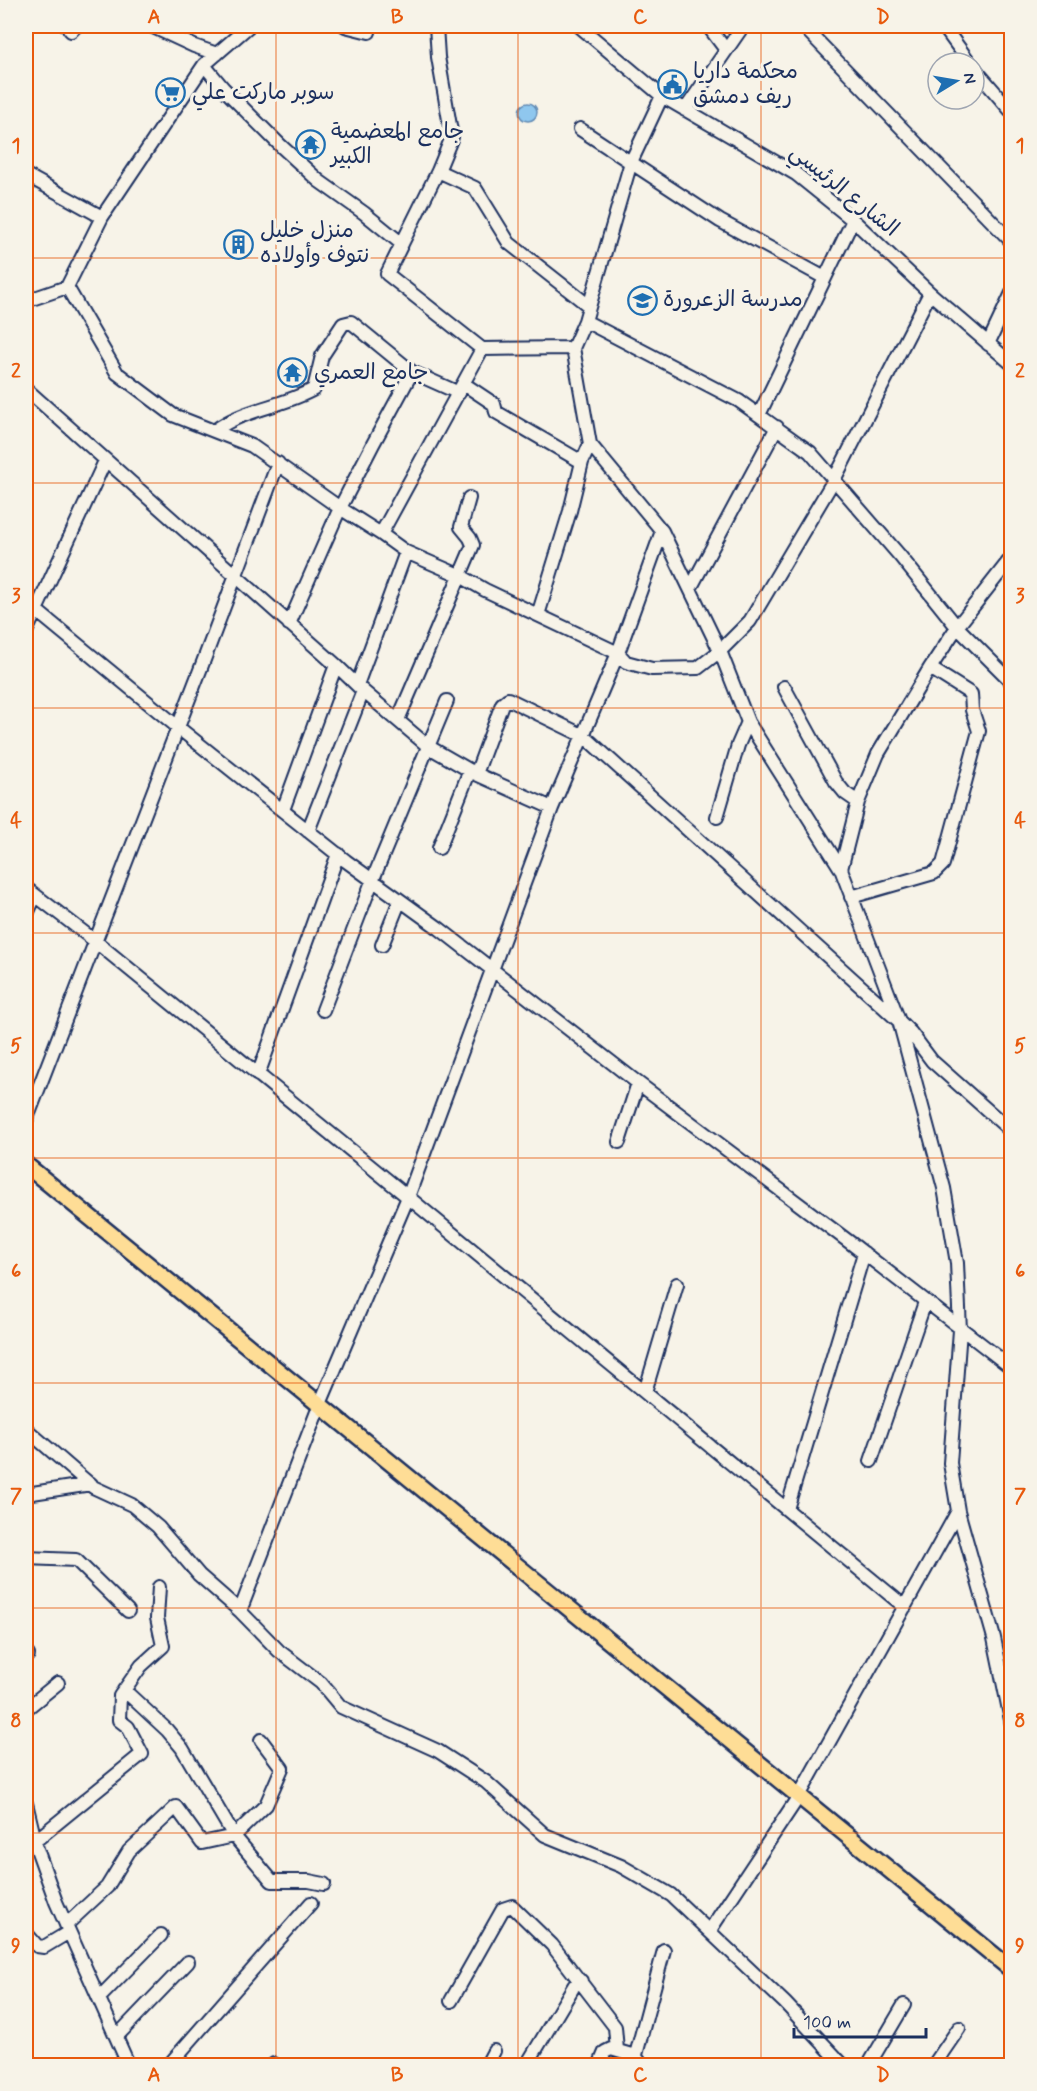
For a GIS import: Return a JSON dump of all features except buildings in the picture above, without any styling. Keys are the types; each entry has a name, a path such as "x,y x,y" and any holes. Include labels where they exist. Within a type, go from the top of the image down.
{"main road":[{"path":"26,1165 1011,1970"}],"street":[{"path":"67,26 71,31 76,26"},
{"path":"151,26 217,54"},
{"path":"26,301 67,287 102,217 204,65 249,26"},
{"path":"345,26 369,32"},
{"path":"436,26 438,57 452,137 438,171 387,274 482,348 573,348"},
{"name":"الشارع الرئيسي","path":"579,26 662,96 796,174 853,220 930,293 1011,364"},
{"path":"708,26 726,50"},
{"path":"685,110 743,26"},
{"path":"803,26 1011,242"},
{"path":"943,26 961,51"},
{"path":"204,65 224,89 304,167 402,244"},
{"path":"986,83 1011,112"},
{"path":"662,96 631,162 590,306 573,348 590,444 662,531 720,651 748,722 841,869 899,1021 944,1188 957,1263 960,1330 950,1463 958,1510 994,1638 1011,1725"},
{"path":"580,129 720,221 825,278"},
{"path":"438,171 475,188 509,243 590,306"},
{"path":"26,175 102,217"},
{"path":"759,415 853,220"},
{"path":"67,287 117,373 173,415 252,446 406,552 459,575 485,590 618,653 626,662 652,669 698,668 720,651 750,621 835,478 930,293"},
{"path":"988,344 1011,293"},
{"path":"214,430 228,420 297,398 314,389 322,356 347,321 412,372 461,388 494,404 496,412 582,462"},
{"path":"585,321 739,401 810,453 835,478 957,627 1011,682"},
{"path":"381,534 482,348"},
{"path":"290,624 340,508 412,372"},
{"path":"26,389 236,578 429,747 473,772 552,808"},
{"path":"690,589 777,427"},
{"path":"538,615 570,511 582,462 590,444"},
{"path":"26,632 30,606 105,460"},
{"path":"26,1121 278,464"},
{"path":"398,720 473,545 461,527 469,498"},
{"path":"240,1611 320,1404 408,1197 552,808 618,653 662,531"},
{"path":"308,831 406,552"},
{"path":"841,869 858,802 878,754 957,627 1011,556"},
{"path":"30,606 178,728 338,855 493,969 638,1083 864,1253 1011,1368"},
{"path":"283,810 336,665"},
{"path":"852,897 934,873 943,864 980,731 972,710 970,694 930,668"},
{"path":"784,687 836,782 845,793 858,802"},
{"path":"439,848 502,705 508,699 584,735 899,1021 932,1061 1011,1132"},
{"path":"323,1010 373,879 447,701"},
{"path":"717,817 738,745 748,722"},
{"path":"258,1075 338,855"},
{"path":"26,916 30,892 95,941 905,1607"},
{"path":"382,945 400,900"},
{"path":"619,1142 638,1083"},
{"path":"787,1509 864,1253"},
{"path":"645,1392 677,1284"},
{"path":"871,1461 925,1302"},
{"path":"26,1429 91,1484 132,1505 158,1527 199,1575 240,1611 279,1651 321,1683 341,1707 438,1751 486,1782 545,1835 621,1866 671,1895 785,2003 844,2066"},
{"path":"26,1494 91,1484"},
{"path":"710,1930 799,1796 958,1510"},
{"path":"26,1558 76,1560 128,1611"},
{"path":"35,1841 142,1754 128,1727 119,1720 120,1696 141,1666 164,1647 157,1617 159,1587"},
{"path":"26,1709 58,1683"},
{"path":"124,1690 167,1730 182,1748 234,1836 272,1881 309,1881 324,1884"},
{"path":"26,1933 37,1946 44,1947 67,1929 107,1887 129,1851 176,1807 202,1843 234,1836 266,1805 282,1768 261,1740"},
{"path":"26,1803 35,1841 67,1929 100,1997 129,2066"},
{"path":"168,2066 311,1903"},
{"path":"451,2001 503,1909 512,1906 528,1920 581,1981 615,2027 617,2049"},
{"path":"100,1997 161,1935"},
{"path":"599,2066 605,2052 610,2049 617,2049 637,2062 664,1950"},
{"path":"117,2036 188,1962"},
{"path":"526,2066 573,1986 581,1981"},
{"path":"868,2066 904,2005"},
{"path":"933,2066 958,2028"},
{"path":"486,2066 494,2051"}],"water":[{"path":"528,103 534,106 537,112 534,118 528,121 522,118 519,112 522,106"}],"place":[{"name":"محكمة داريا ريف دمشق","path":"672,85"},
{"name":"سوبر ماركت علي","path":"171,93"},
{"name":"جامع المعضمية الكبير","path":"310,145"},
{"name":"منزل خليل نتوف وأولاده","path":"239,244"},
{"name":"مدرسة الزعرورة","path":"642,300"},
{"name":"جامع العمري","path":"293,373"}]}
